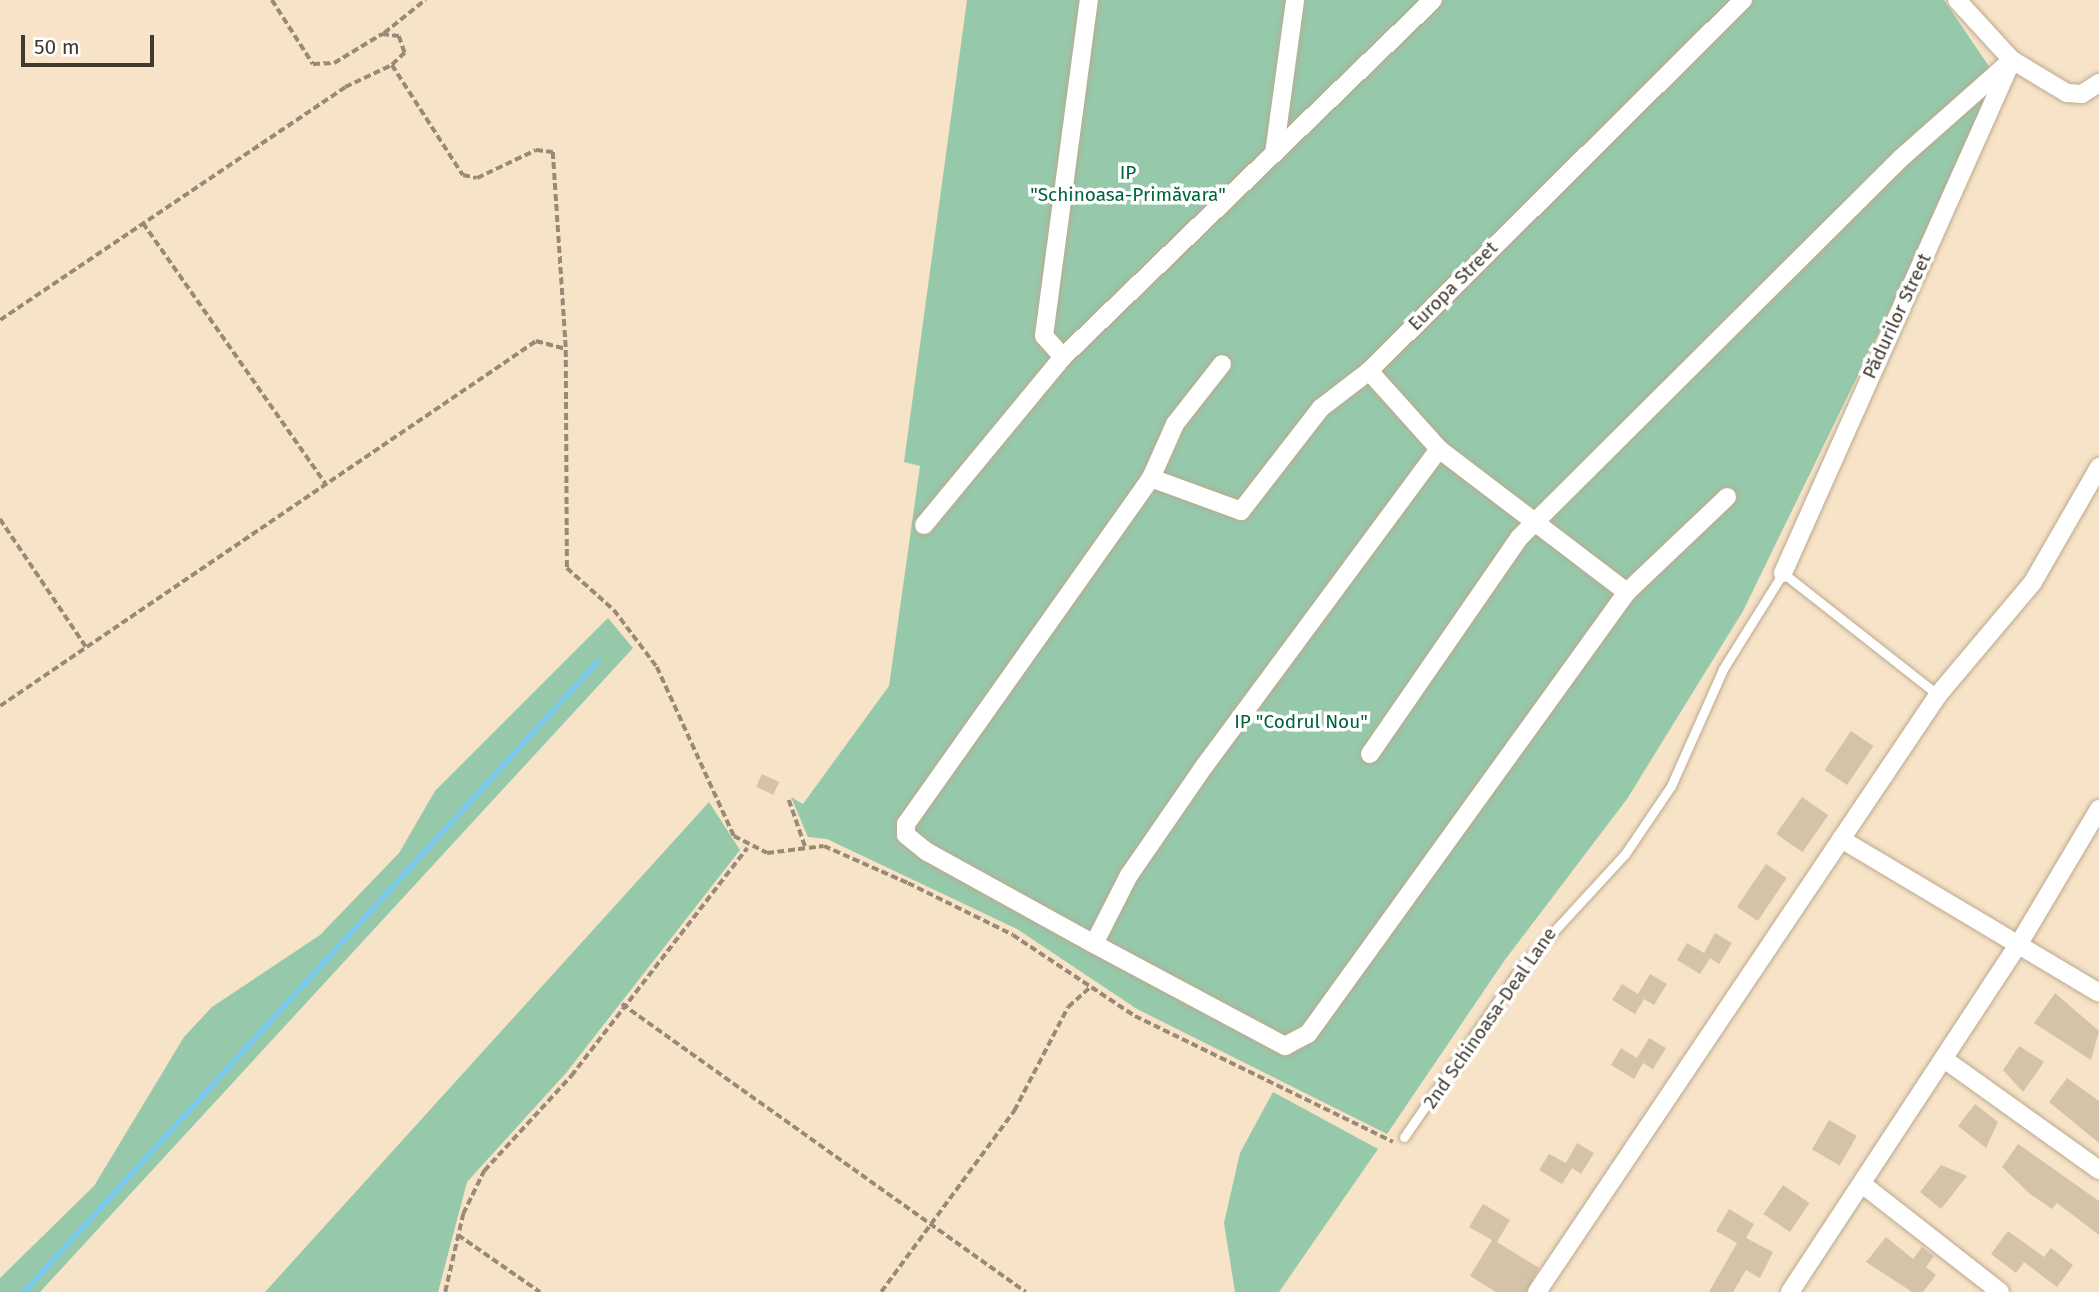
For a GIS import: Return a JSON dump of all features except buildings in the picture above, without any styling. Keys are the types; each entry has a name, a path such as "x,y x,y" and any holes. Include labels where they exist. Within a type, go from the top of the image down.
{"street":[{"path":"1063,357 1044,336 1089,0"},
{"path":"1274,154 1295,0"},
{"path":"924,525 1063,357 1433,0"},
{"name":"Europa Street","path":"1151,478 1241,510 1321,408 1369,371 1743,0"},
{"path":"1957,0 2012,60 2067,93 2097,86"},
{"path":"1370,754 1535,522 1900,159 2012,60"},
{"name":"Pădurilor Street","path":"1783,573 2012,60"},
{"path":"1222,364 1175,424 1151,478 908,816 906,835 927,852 1286,1046 1301,1041 1627,593 1727,497"},
{"path":"1369,371 1438,449 1627,593"},
{"path":"1094,944 1129,875 1197,776 1438,449"},
{"path":"1537,1292 1938,695 2033,582 2097,474"},
{"path":"1790,1292 2020,942 2099,809"},
{"path":"1841,839 2020,942 2099,993"},
{"path":"1944,1059 2099,1170"},
{"path":"1862,1184 2000,1292"}],"lane":[{"path":"1783,573 1938,695"},
{"name":"2nd Schinoasa-Deal Lane","path":"1404,1137 1522,966 1586,890 1625,854 1671,786 1723,669 1783,573"}],"path":[{"path":"272,0 313,64 334,63 382,34 425,0"},
{"path":"0,320 345,87 403,58 404,43 394,33 382,34"},
{"path":"392,65 463,175 477,178 536,150 553,152 566,350 567,568 614,610 657,667 725,822 747,848 767,853 805,846 824,846 908,883 1013,935 1135,1016 1368,1135 1388,1142 1404,1137"},
{"path":"144,223 326,484"},
{"path":"0,706 536,341 566,350"},
{"path":"0,519 86,647"},
{"path":"789,800 805,846"},
{"path":"445,1292 457,1235 484,1171 571,1076 622,1004 747,848"},
{"path":"881,1292 1014,1111 1068,1007 1091,987"},
{"path":"622,1004 934,1223 1027,1292"},
{"path":"457,1235 540,1292"}],"green space":[{"name":"IP \"Codrul Nou\"","path":"967,0 1944,0 1990,68 1978,98 1990,104 1743,611 1627,799 1504,961 1387,1134 1137,1009 1017,929 827,839 808,837 791,797 803,804 889,686 920,466 904,462"},
{"path":"608,618 633,648 40,1292 0,1292 0,1278 94,1186 184,1037 212,1007 320,935 399,853 435,791"},
{"path":"709,802 740,850 566,1073 467,1182 438,1292 265,1292"},
{"path":"1273,1092 1378,1149 1279,1292 1235,1292 1224,1223 1240,1153"}],"waterway":[{"path":"23,1292 598,660"}],"park label":[{"name":"IP \"Schinoasa-Primăvara\"","path":"1128,184"}]}
